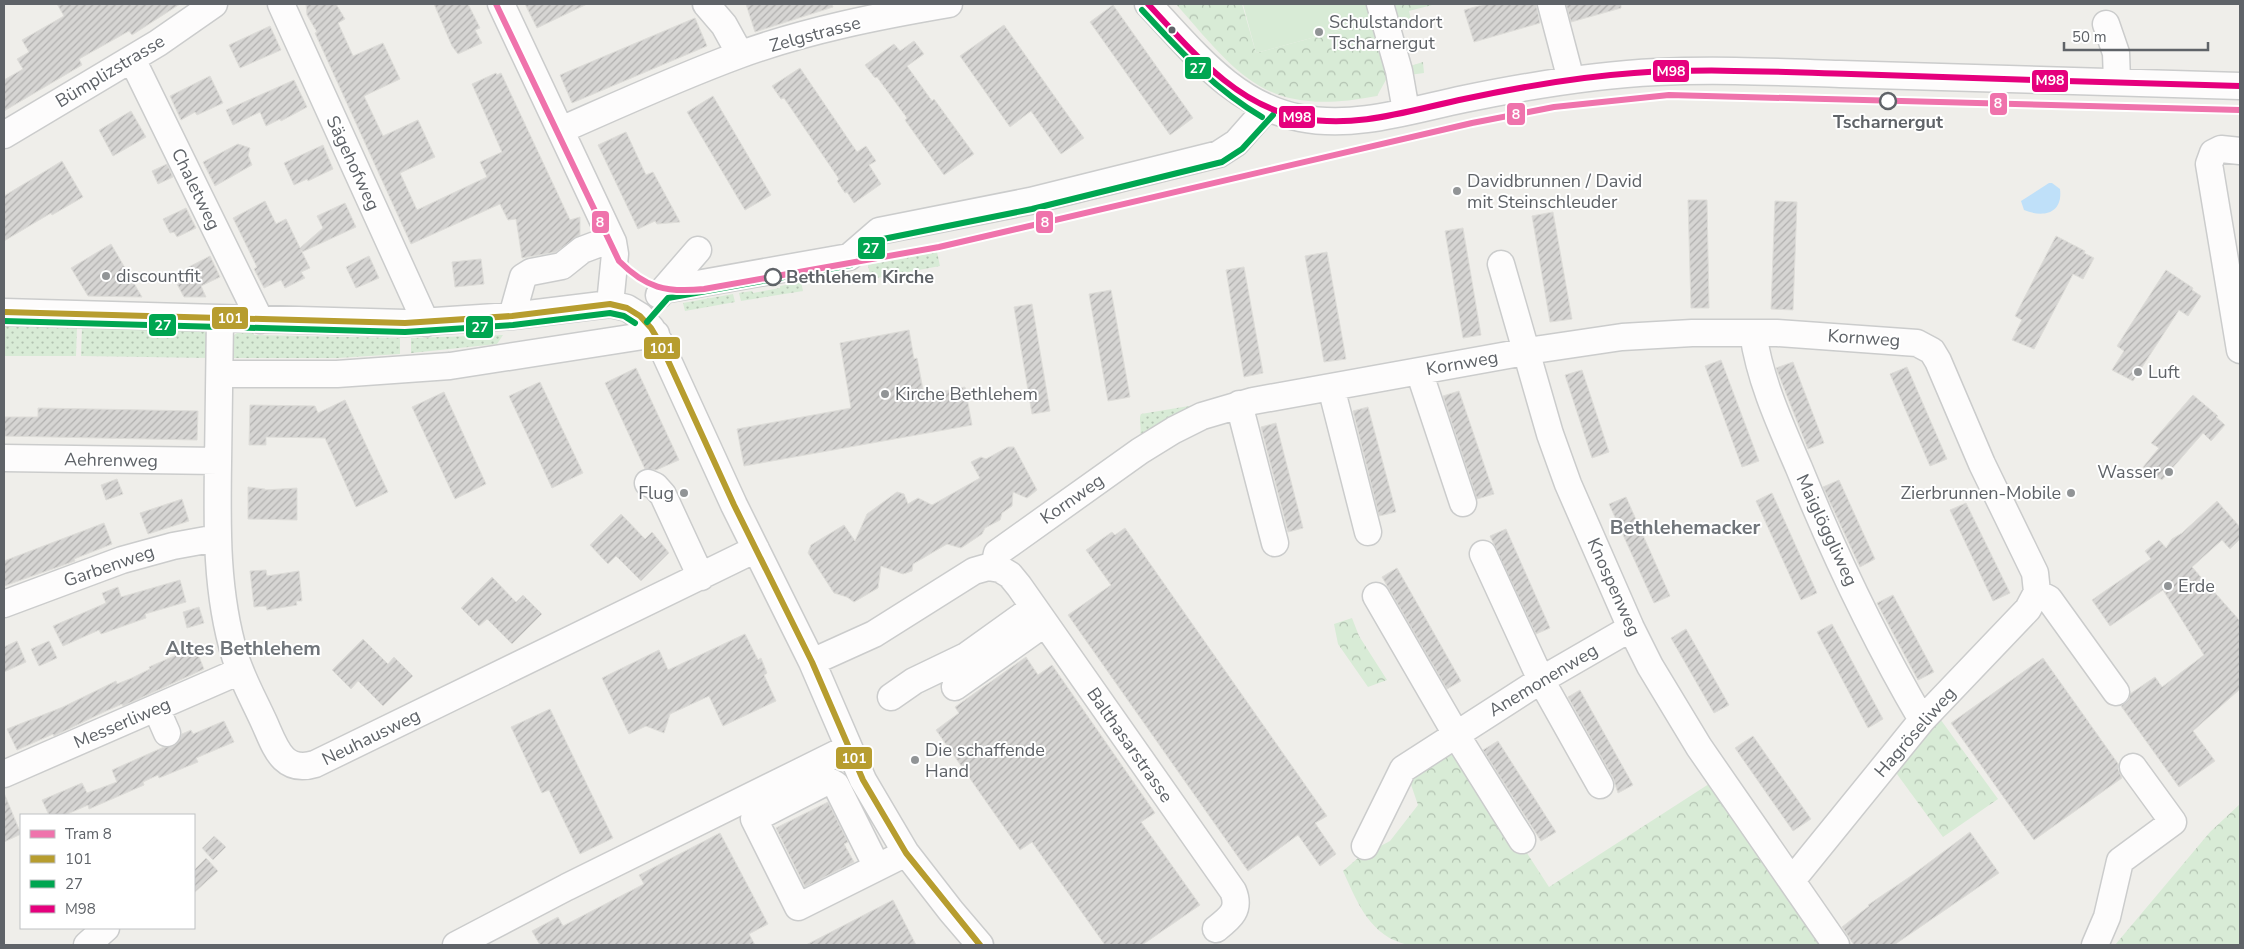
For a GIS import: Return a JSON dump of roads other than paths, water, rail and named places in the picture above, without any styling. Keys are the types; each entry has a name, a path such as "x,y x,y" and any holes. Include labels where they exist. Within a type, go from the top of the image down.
{"street":[{"name":"Bümplizstrasse","path":"4,135 132,59 214,4"},
{"name":"Sägehofweg","path":"280,4 426,323"},
{"path":"501,4 613,242 615,254 610,304"},
{"path":"706,4 724,25 740,54"},
{"name":"Zelgstrasse","path":"561,130 740,54 904,8 949,4"},
{"path":"1148,4 1222,81 1250,101 1266,109 1298,118 1323,121 1355,121 1571,80 1655,72 1696,71 2240,86"},
{"path":"1380,4 1399,71 1406,111"},
{"path":"1551,4 1571,80"},
{"path":"2106,24 2116,53 2117,82"},
{"name":"Chaletweg","path":"132,59 260,320"},
{"path":"663,290 849,257 879,231 1030,201 1219,154 1236,143 1266,109"},
{"path":"2240,151 2221,149 2213,153 2209,164 2209,172 2232,260 2240,350"},
{"path":"512,316 523,277 531,272 562,266 582,250 598,244 613,242"},
{"path":"648,325 663,290 698,250"},
{"name":"Knospenweg","path":"1501,264 1550,434 1568,484 1631,628 1650,666 1699,747 1836,945"},
{"path":"4,312 426,323 512,316 610,304 626,308 648,325 726,509 756,549 812,662 863,780 906,853 951,912 980,945"},
{"name":"Neuhausweg","path":"220,319 217,538 224,607 240,671 278,752 291,764 311,766 756,549"},
{"path":"220,374 338,374 434,368 648,325"},
{"name":"Kornweg","path":"994,567 997,553 1140,451 1187,423 1239,404 1525,351 1622,337 1692,333 1753,333 1911,341 1922,345 1932,352 1938,361 1982,464 2035,573 2037,590"},
{"name":"Maiglöggliweg","path":"1753,333 1757,362 1774,409 1812,499 1877,636 1922,720"},
{"path":"1419,370 1463,502"},
{"path":"1331,387 1368,532"},
{"path":"1239,404 1275,543"},
{"name":"Aehrenweg","path":"4,458 218,462"},
{"path":"648,483 655,486 663,495 701,577"},
{"name":"Garbenweg","path":"4,604 105,576 156,550 217,538"},
{"path":"1483,554 1541,680 1600,785"},
{"path":"812,662 856,644 874,634 967,574 980,568 994,567"},
{"name":"Balthasarstrasse","path":"994,567 1010,575 1233,891 1237,904 1235,912 1231,918 1216,929"},
{"path":"2037,590 2049,599 2116,692"},
{"name":"Hagröseliweg","path":"1792,879 1922,720 2028,609 2037,590"},
{"path":"1376,596 1456,733 1522,840"},
{"path":"955,687 1039,616"},
{"path":"891,697 914,681 966,656 1039,616"},
{"name":"Anemonenweg","path":"1365,846 1403,769 1456,733 1541,680 1631,628"},
{"name":"Messerliweg","path":"4,774 240,671"},
{"path":"156,708 167,733"},
{"path":"848,748 790,789 754,819 798,907 906,853"},
{"path":"2095,945 2107,917 2120,861 2173,822 2133,766"},
{"path":"456,945 567,886 790,789 831,782 836,785 877,868"},
{"path":"86,945 105,929"}],"water":[{"path":"2049,183 2060,189 2060,197 2055,209 2038,214 2024,210 2021,201"}],"tram line":[{"name":"8","path":"496,4 619,261 648,283 657,287 678,290 704,289 939,247 1472,123 1554,107 1669,95 2240,110"}],"place":[{"name":"Schulstandort Tscharnergut","path":"1319,32"},
{"name":"Tscharnergut","path":"1888,101"},
{"name":"Davidbrunnen / David mit Steinschleuder","path":"1457,191"},
{"name":"discountfit","path":"106,276"},
{"name":"Bethlehem Kirche","path":"773,277"},
{"name":"Luft","path":"2138,372"},
{"name":"Kirche Bethlehem","path":"885,394"},
{"name":"Wasser","path":"2169,472"},
{"name":"Flug","path":"684,493"},
{"name":"Zierbrunnen-Mobile","path":"2071,493"},
{"name":"Erde","path":"2168,586"},
{"name":"Die schaffende Hand","path":"915,760"}],"district":[{"name":"Bethlehemacker","path":"1685,527"},
{"name":"Altes Bethlehem","path":"243,648"}]}
